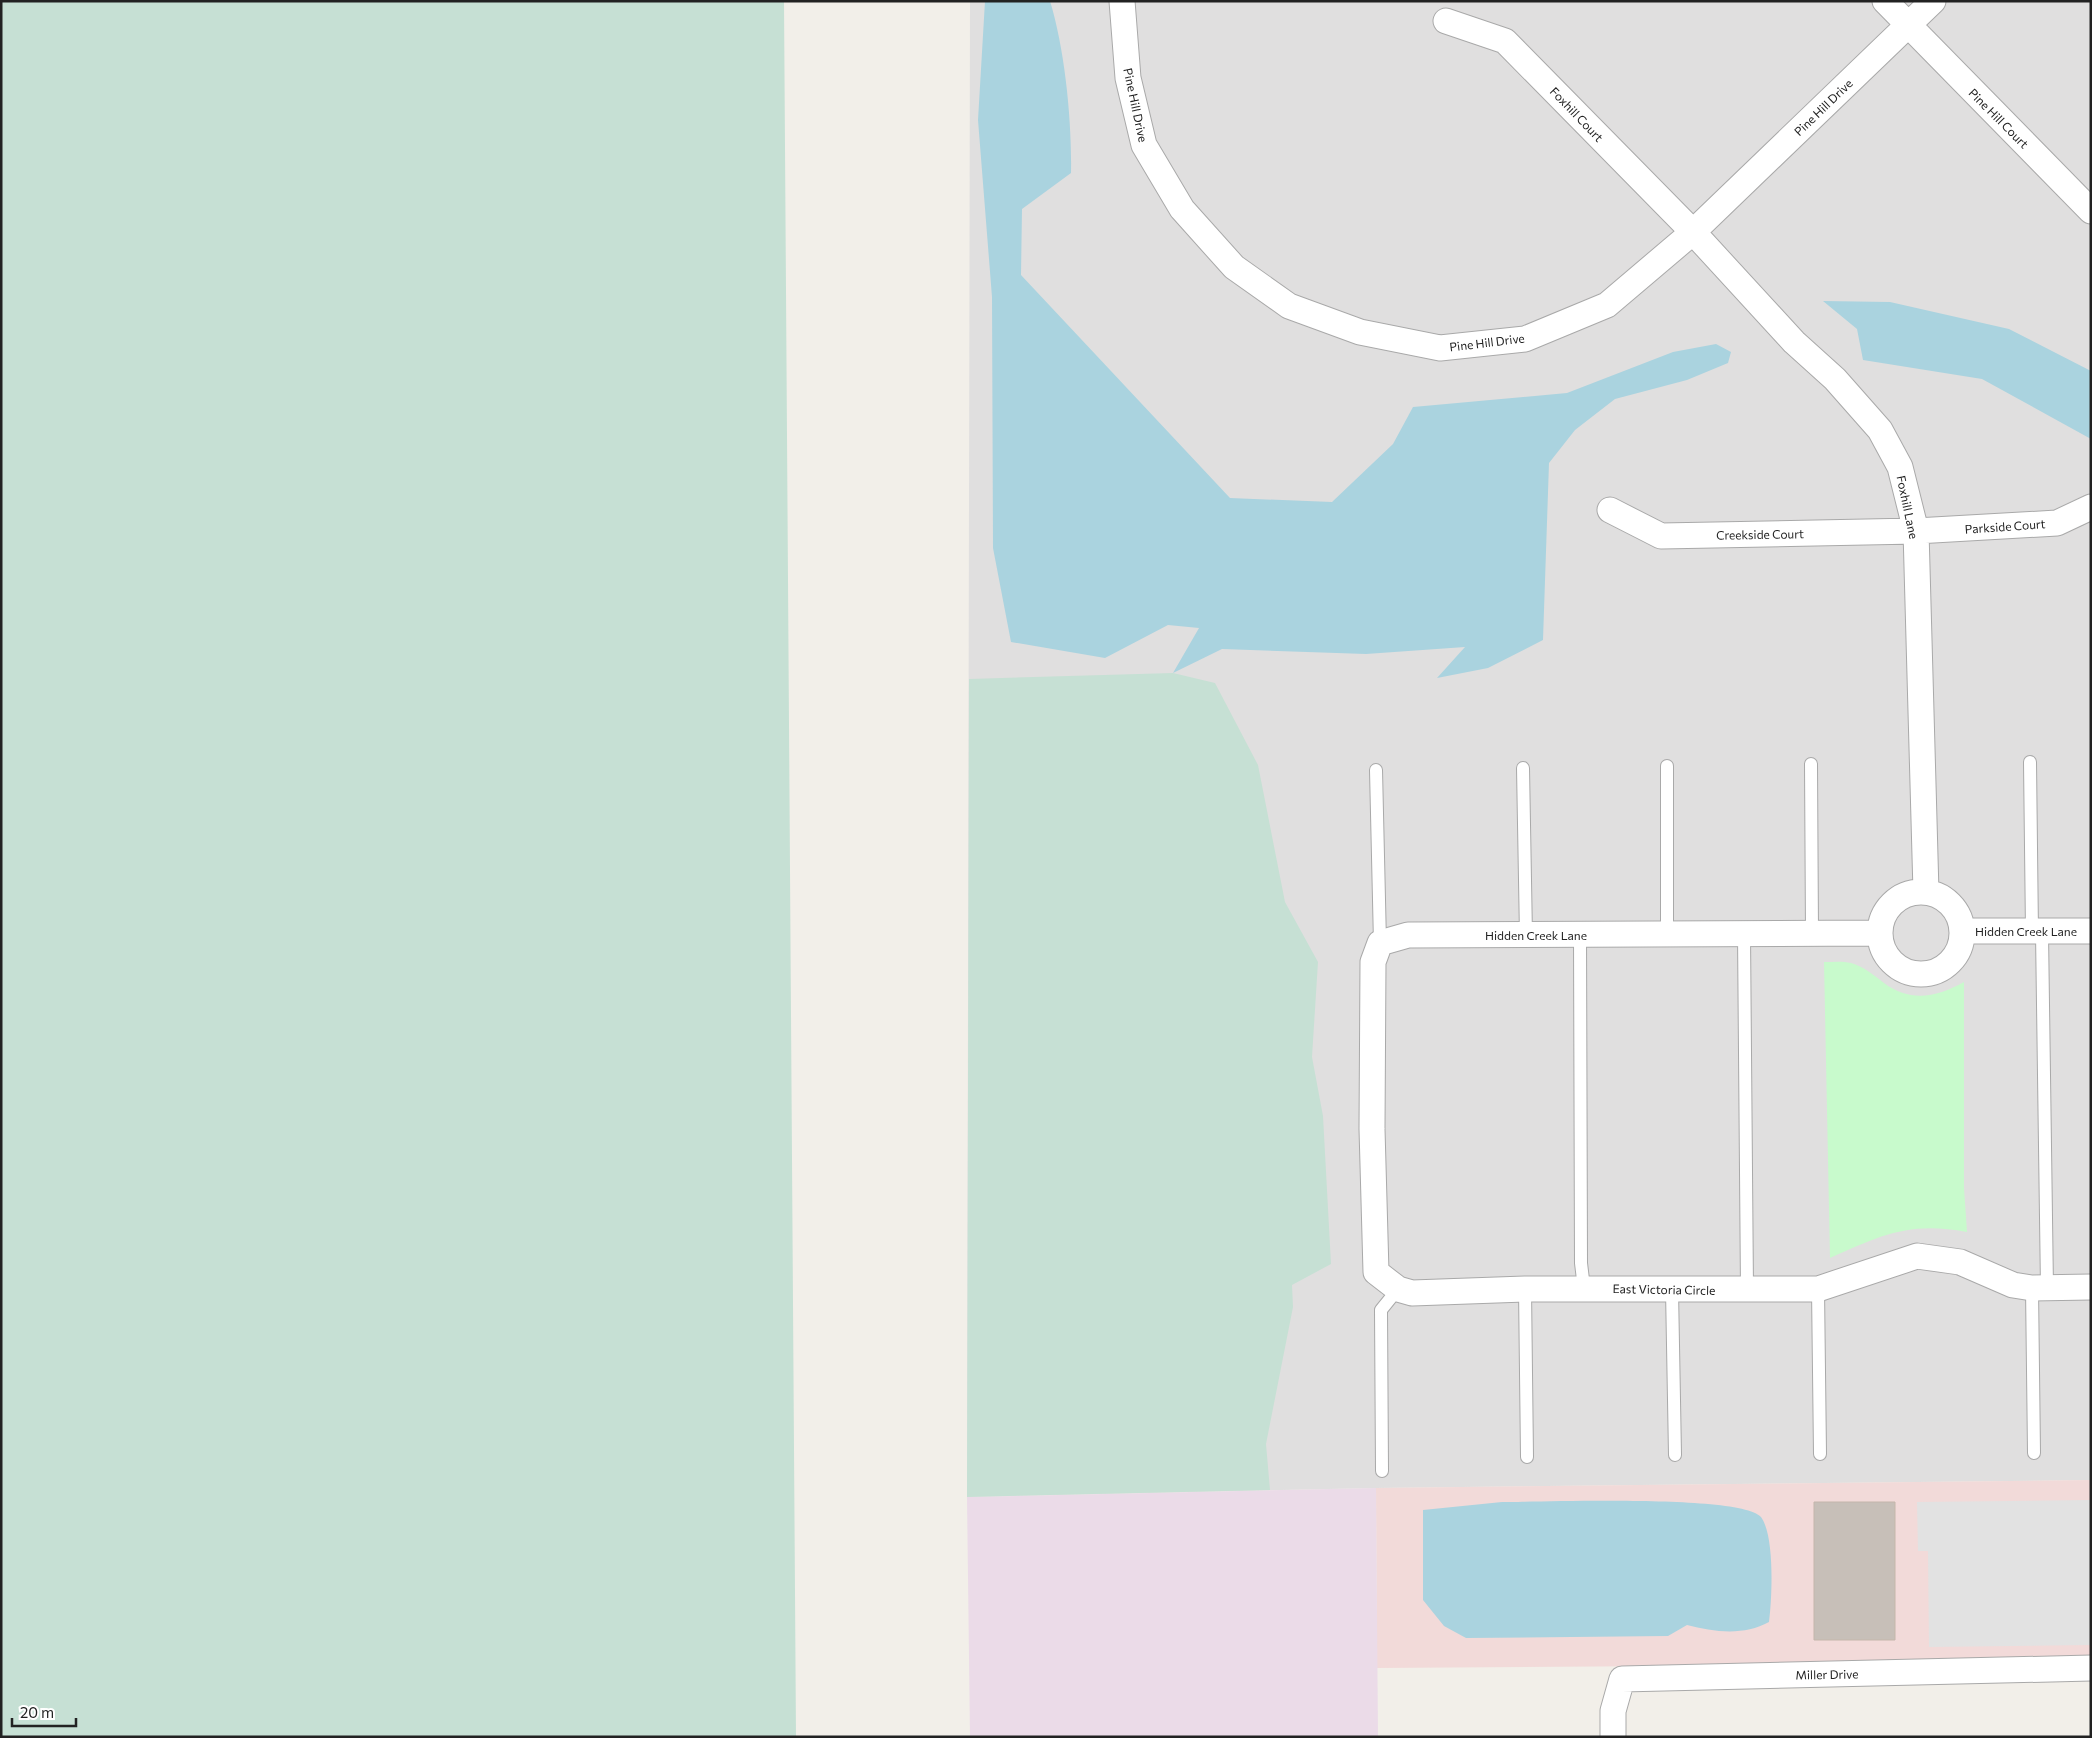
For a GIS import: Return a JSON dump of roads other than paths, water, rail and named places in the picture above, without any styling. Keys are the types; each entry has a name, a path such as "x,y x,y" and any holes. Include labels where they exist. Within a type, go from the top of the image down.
{"street":[{"name":"Pine Hill Drive","path":"1122,1 1128,78 1144,145 1182,209 1227,260 1289,306 1360,332 1440,348 1525,339 1607,305 1693,232 1933,1"},
{"path":"1886,1 1908,25"},
{"name":"Foxhill Court","path":"1446,21 1505,41 1693,232"},
{"name":"Pine Hill Court","path":"1908,25 2091,210"},
{"name":"Foxhill Lane","path":"1693,232 1794,342 1835,379 1880,430 1900,467 1916,532 1926,892"},
{"name":"Parkside Court","path":"1916,532 2057,523 2091,507"},
{"name":"Creekside Court","path":"1610,510 1661,536 1916,532"},
{"path":"1926,892 1941,897 1952,906 1959,918 1962,931 1960,944 1955,956 1946,966 1934,972 1921,975 1908,973 1896,967 1881,946 1879,933 1882,919 1889,906 1900,897 1926,892"},
{"name":"Hidden Creek Lane","path":"1962,931 2091,931"},
{"name":"Hidden Creek Lane","path":"1380,943 1408,935 1526,936 1667,933 1879,933"},
{"name":"East Victoria Circle","path":"1380,943 1373,962 1372,1129 1376,1272 1398,1289 1412,1293 1584,1288 1672,1290 1818,1289 1917,1256 1960,1262 2013,1285 2040,1288 2091,1287"},
{"name":"Miller Drive","path":"1613,1737 1613,1711 1622,1678 2091,1668"}],"lane":[{"path":"2030,762 2037,932 2040,1288 2034,1453"},
{"path":"1811,764 1812,933"},
{"path":"1667,766 1667,933"},
{"path":"1523,768 1526,936"},
{"path":"1376,770 1380,943"},
{"path":"1744,934 1747,1290"},
{"path":"1580,935 1581,1253 1584,1288"},
{"path":"1382,1471 1380,1310 1398,1289"},
{"path":"1525,1289 1527,1457"},
{"path":"1818,1289 1820,1454"},
{"path":"1672,1290 1675,1455"}],"water":[{"path":"985,1 1050,1 1064,63 1070,131 1071,173 1022,209 1021,275 1230,498 1332,502 1393,444 1413,407 1567,393 1673,352 1716,344 1731,352 1728,363 1687,380 1615,399 1575,430 1549,463 1543,640 1488,668 1437,678 1465,647 1366,654 1222,649 1173,673 1199,628 1168,625 1105,658 1011,642 993,548 992,297 978,120"},
{"path":"1823,301 1890,302 2009,329 2091,371 2091,439 1982,379 1863,360 1857,329"},
{"path":"1502,1502 1681,1502 1718,1505 1746,1510 1761,1517 1769,1538 1771,1599 1769,1622 1739,1631 1718,1631 1687,1625 1668,1636 1466,1638 1444,1626 1423,1600 1423,1510"}]}
